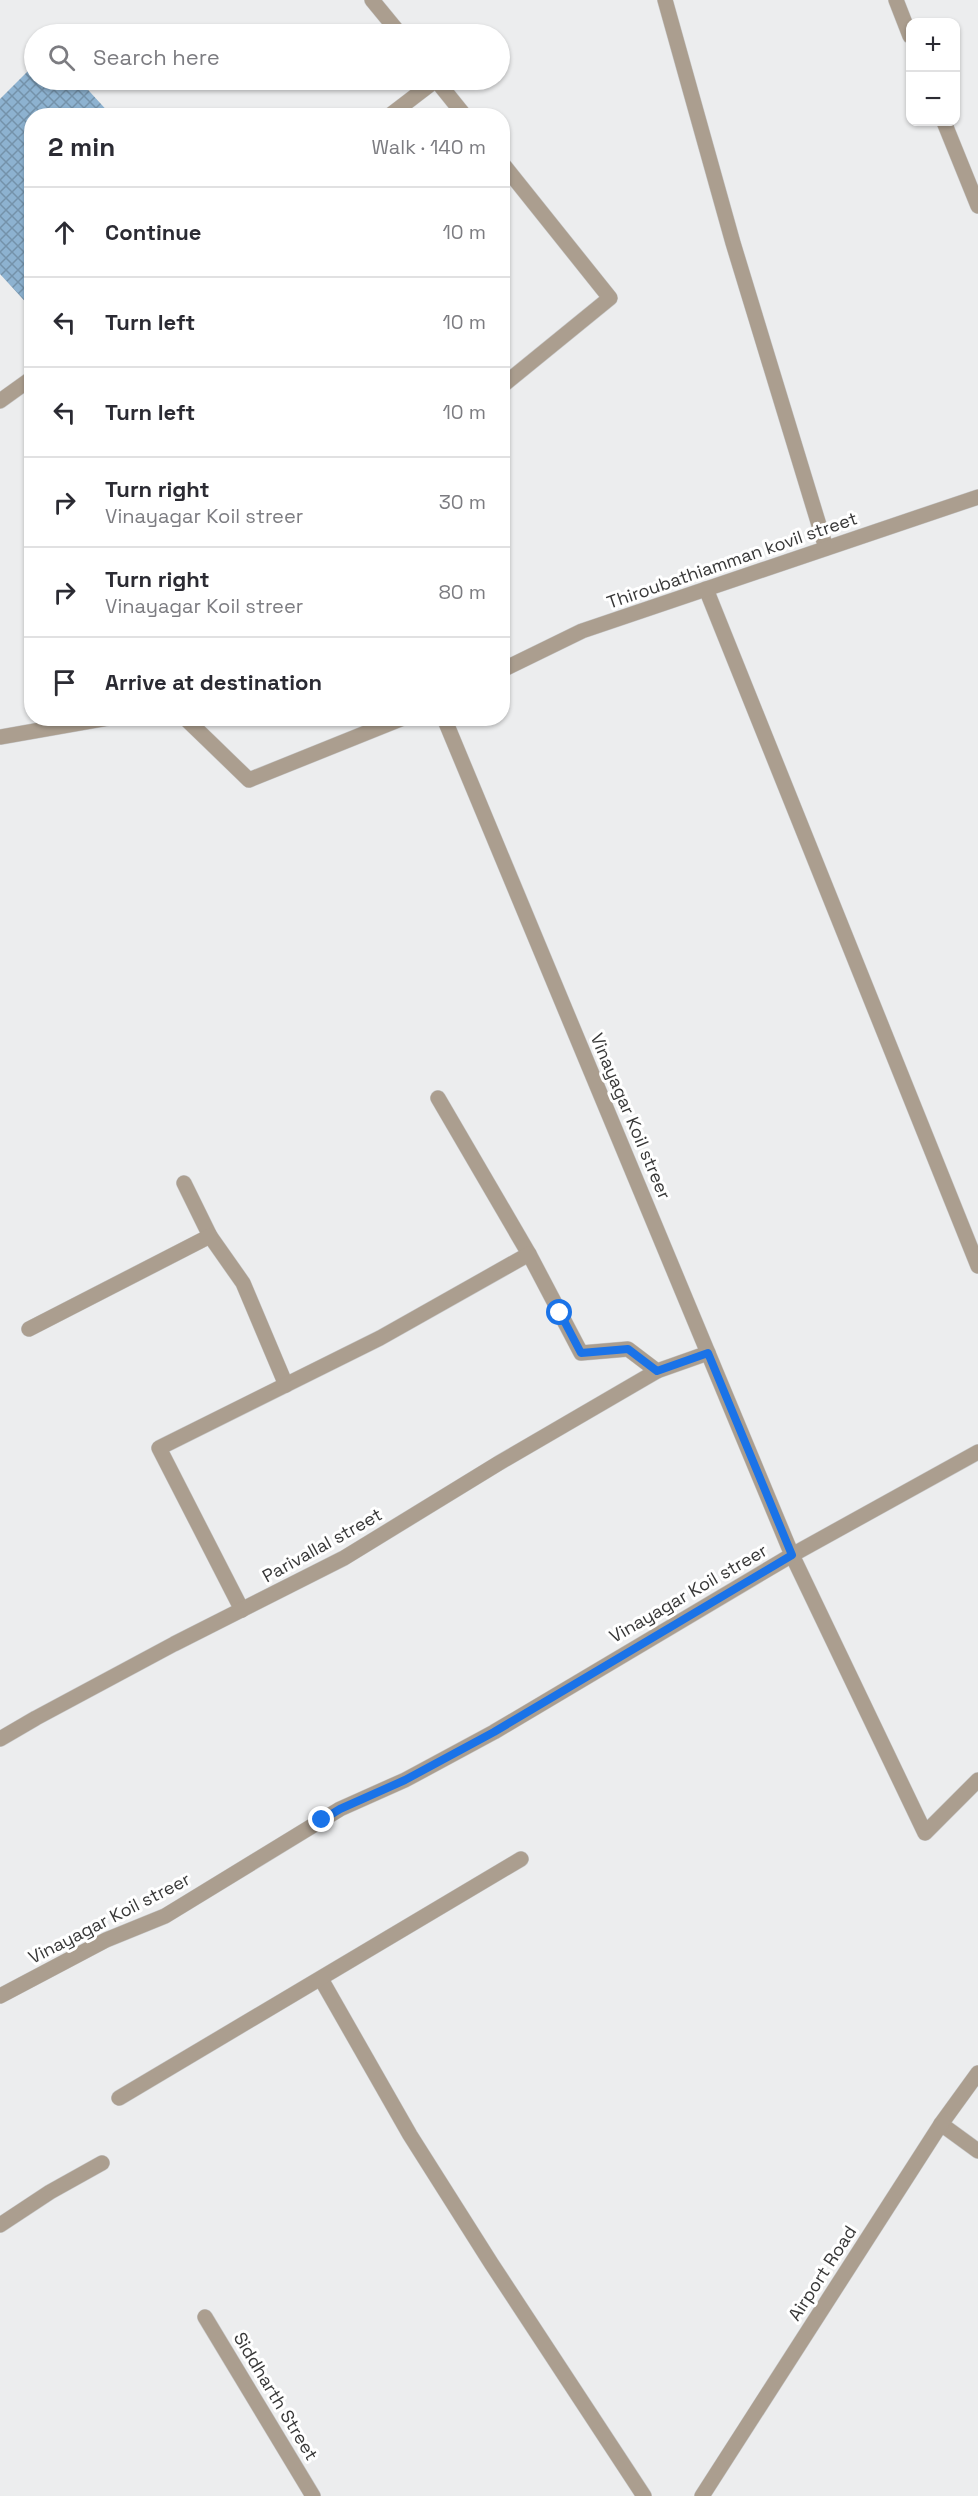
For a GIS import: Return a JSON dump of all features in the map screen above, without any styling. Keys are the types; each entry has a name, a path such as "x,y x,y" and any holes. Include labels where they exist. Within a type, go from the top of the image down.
{"street":[{"path":"372,0 392,24"},
{"path":"665,0 733,243 826,548"},
{"path":"896,0 906,26"},
{"path":"399,108 423,90"},
{"path":"444,90 459,108"},
{"path":"946,126 978,206"},
{"path":"510,173 610,298 510,379"},
{"path":"0,401 24,384"},
{"name":"Thiroubathiamman kovil street","path":"510,666 582,631 978,497"},
{"path":"706,590 978,1266"},
{"path":"0,737 63,726"},
{"path":"193,726 249,780 383,726"},
{"name":"Vinayagar Koil streer","path":"0,1996 106,1940 165,1916 340,1809 405,1780 494,1732 792,1555 447,726"},
{"path":"438,1098 529,1254 581,1353 628,1349 657,1371"},
{"path":"184,1183 210,1236 243,1283 286,1385"},
{"path":"29,1329 210,1236"},
{"path":"242,1610 159,1448 380,1338 529,1254"},
{"name":"Parivallal street","path":"0,1739 36,1718 345,1558 499,1463 657,1371 708,1353"},
{"path":"978,1452 792,1555 925,1833 978,1780"},
{"path":"119,2098 521,1858"},
{"path":"321,1978 410,2135 644,2496"},
{"name":"Airport Road","path":"702,2496 941,2124 978,2073"},
{"path":"941,2124 978,2151"},
{"path":"0,2224 50,2192 102,2163"},
{"name":"Siddharth Street","path":"205,2317 313,2496"}],"building":[{"path":"24,75 24,90 88,90 105,108 24,108 24,300 0,274 0,99"}],"route":[{"path":"322,1820 340,1809 405,1780 494,1732 792,1555 708,1353 657,1371 628,1349 581,1353 560,1313"}]}
